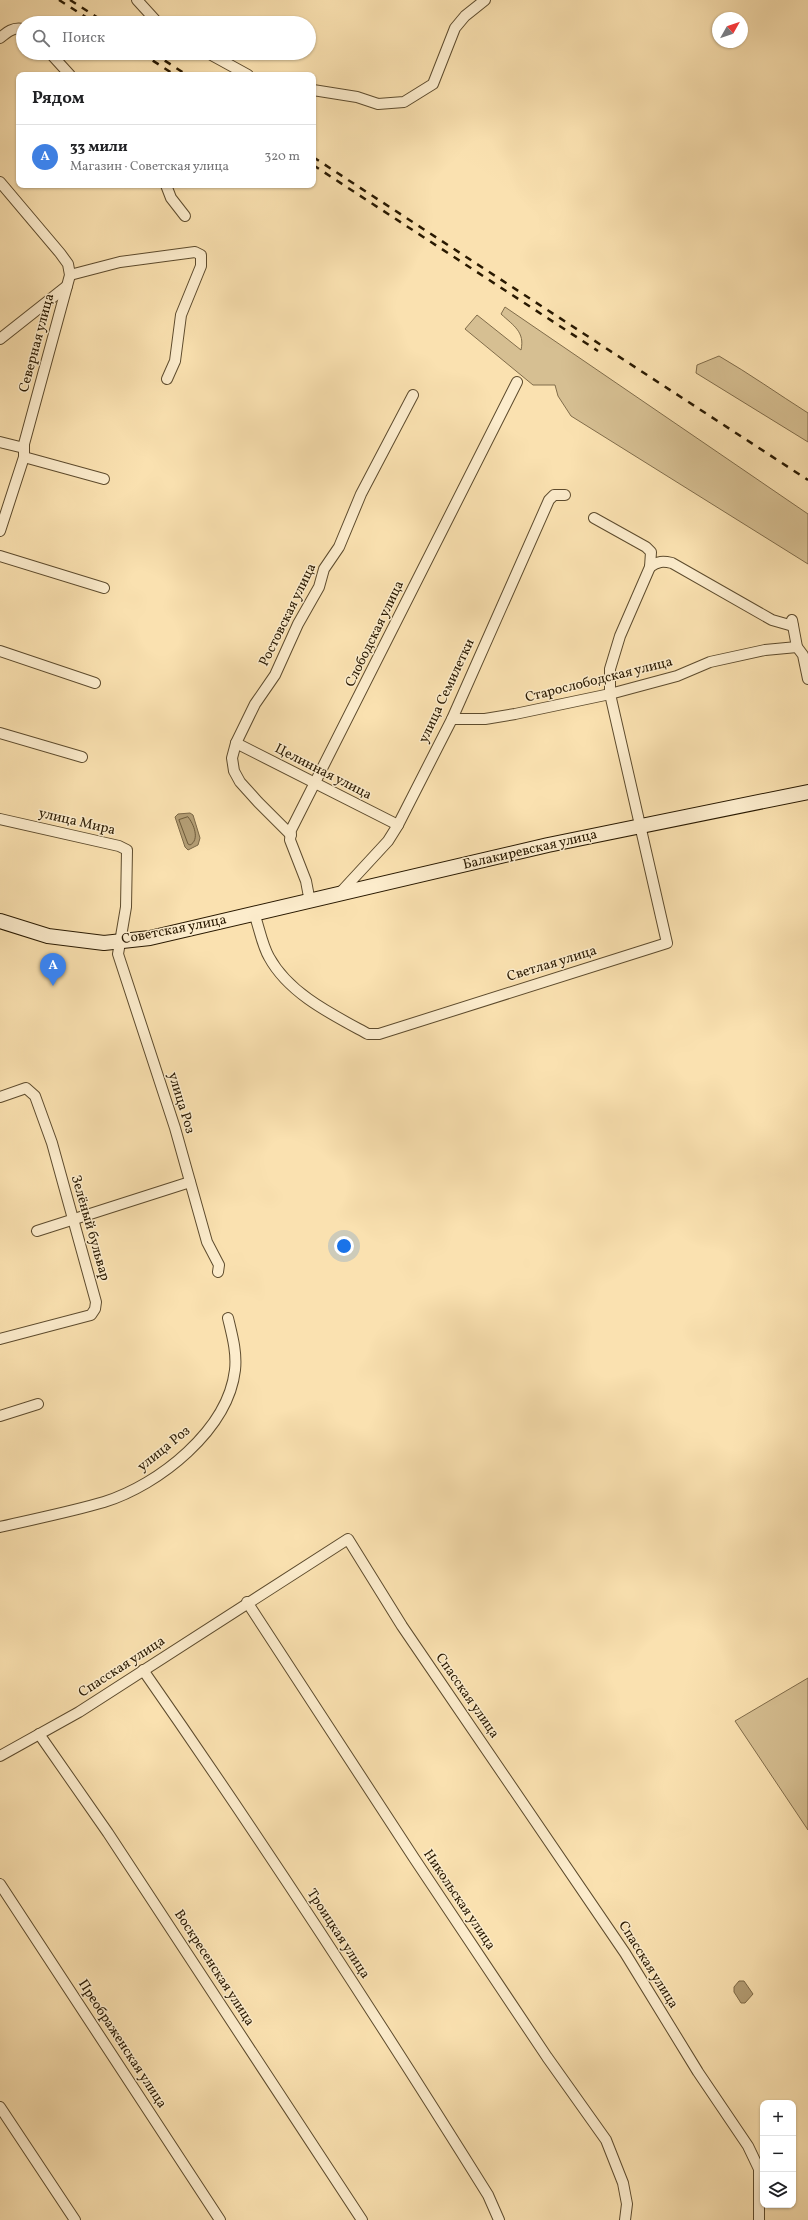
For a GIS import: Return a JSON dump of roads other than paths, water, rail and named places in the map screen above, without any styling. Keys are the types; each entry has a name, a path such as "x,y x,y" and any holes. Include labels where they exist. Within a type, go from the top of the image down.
{"street":[{"path":"136,0 151,16"},
{"path":"316,90 357,97 378,104 404,102 433,84 455,28 465,16 485,0"},
{"path":"0,38 8,31 16,30"},
{"path":"56,60 67,72"},
{"path":"221,60 243,72"},
{"path":"2,187 60,253 68,264 70,275 120,262 195,252 201,255 201,266 181,315 176,361 167,379"},
{"path":"167,188 171,198 185,216"},
{"name":"Северная улица","path":"0,531 24,452 70,275"},
{"path":"0,339 67,286"},
{"name":"Слободская улица","path":"310,902 306,881 293,849 291,834 297,815 316,783 517,382"},
{"name":"Ростовская улица","path":"291,834 240,782 234,772 232,758 236,743 255,704 275,675 298,624 320,587 324,569 339,547 361,494 413,395"},
{"path":"0,442 24,452 104,479"},
{"name":"улица Семилетки","path":"338,895 388,841 398,825 452,719 549,500 554,495 565,495"},
{"path":"594,518 646,547 651,552 650,567"},
{"path":"0,556 104,588"},
{"path":"650,567 657,562 664,561 672,563 772,620 793,623 797,648 803,655 808,679"},
{"name":"Светлая улица","path":"254,913 268,957 286,980 309,999 368,1034 379,1034 666,943 610,694 610,669 620,636 650,567"},
{"name":"Старослободская улица","path":"452,719 485,719 610,694 677,676 710,662 765,650 797,648"},
{"path":"0,651 95,682"},
{"path":"0,733 82,757"},
{"name":"Целинная улица","path":"236,743 398,825"},
{"name":"Балакиревская улица","path":"254,913 310,902 640,826 808,792"},
{"name":"улица Мира","path":"0,819 119,846 127,850 126,906 120,942"},
{"name":"Советская улица","path":"0,922 48,936 104,943 150,938 254,913"},
{"name":"улица Роз","path":"120,942 118,954 175,1128 207,1242 219,1265 218,1272"},
{"name":"Зелёный бульвар","path":"0,1097 26,1088 36,1096 52,1143 96,1302 95,1309 91,1315 0,1339"},
{"path":"37,1231 190,1182"},
{"name":"улица Роз","path":"0,1527 105,1502 137,1488 152,1479 195,1444 217,1419 227,1400 235,1369 234,1344 228,1318"},
{"path":"0,1416 38,1404"},
{"name":"Спасская улица","path":"0,1756 79,1712 247,1602 348,1539 402,1626 625,1953 698,2072 748,2146 759,2169 760,2220"},
{"name":"Никольская улица","path":"247,1602 547,2057 606,2140 623,2183 627,2204 625,2220"},
{"name":"Троицкая улица","path":"143,1670 236,1802 480,2182 499,2220"},
{"name":"Воскресенская улица","path":"39,1734 108,1834 362,2220"},
{"name":"Преображенская улица","path":"0,1884 220,2220"},
{"path":"0,2106 75,2220"}],"water":[{"path":"190,813 193,815 200,838 198,845 188,850 185,847 175,817 178,814"},
{"path":"739,1981 744,1981 753,1994 745,2003 741,2003 734,1992 734,1987"}],"railway":[{"path":"59,0 84,16"},
{"path":"70,0 95,16"},
{"path":"152,60 170,72"},
{"path":"164,60 182,72"},
{"path":"316,159 808,480"},
{"path":"316,167 598,351"}],"place":[{"name":"33 мили","path":"53,986"}]}
